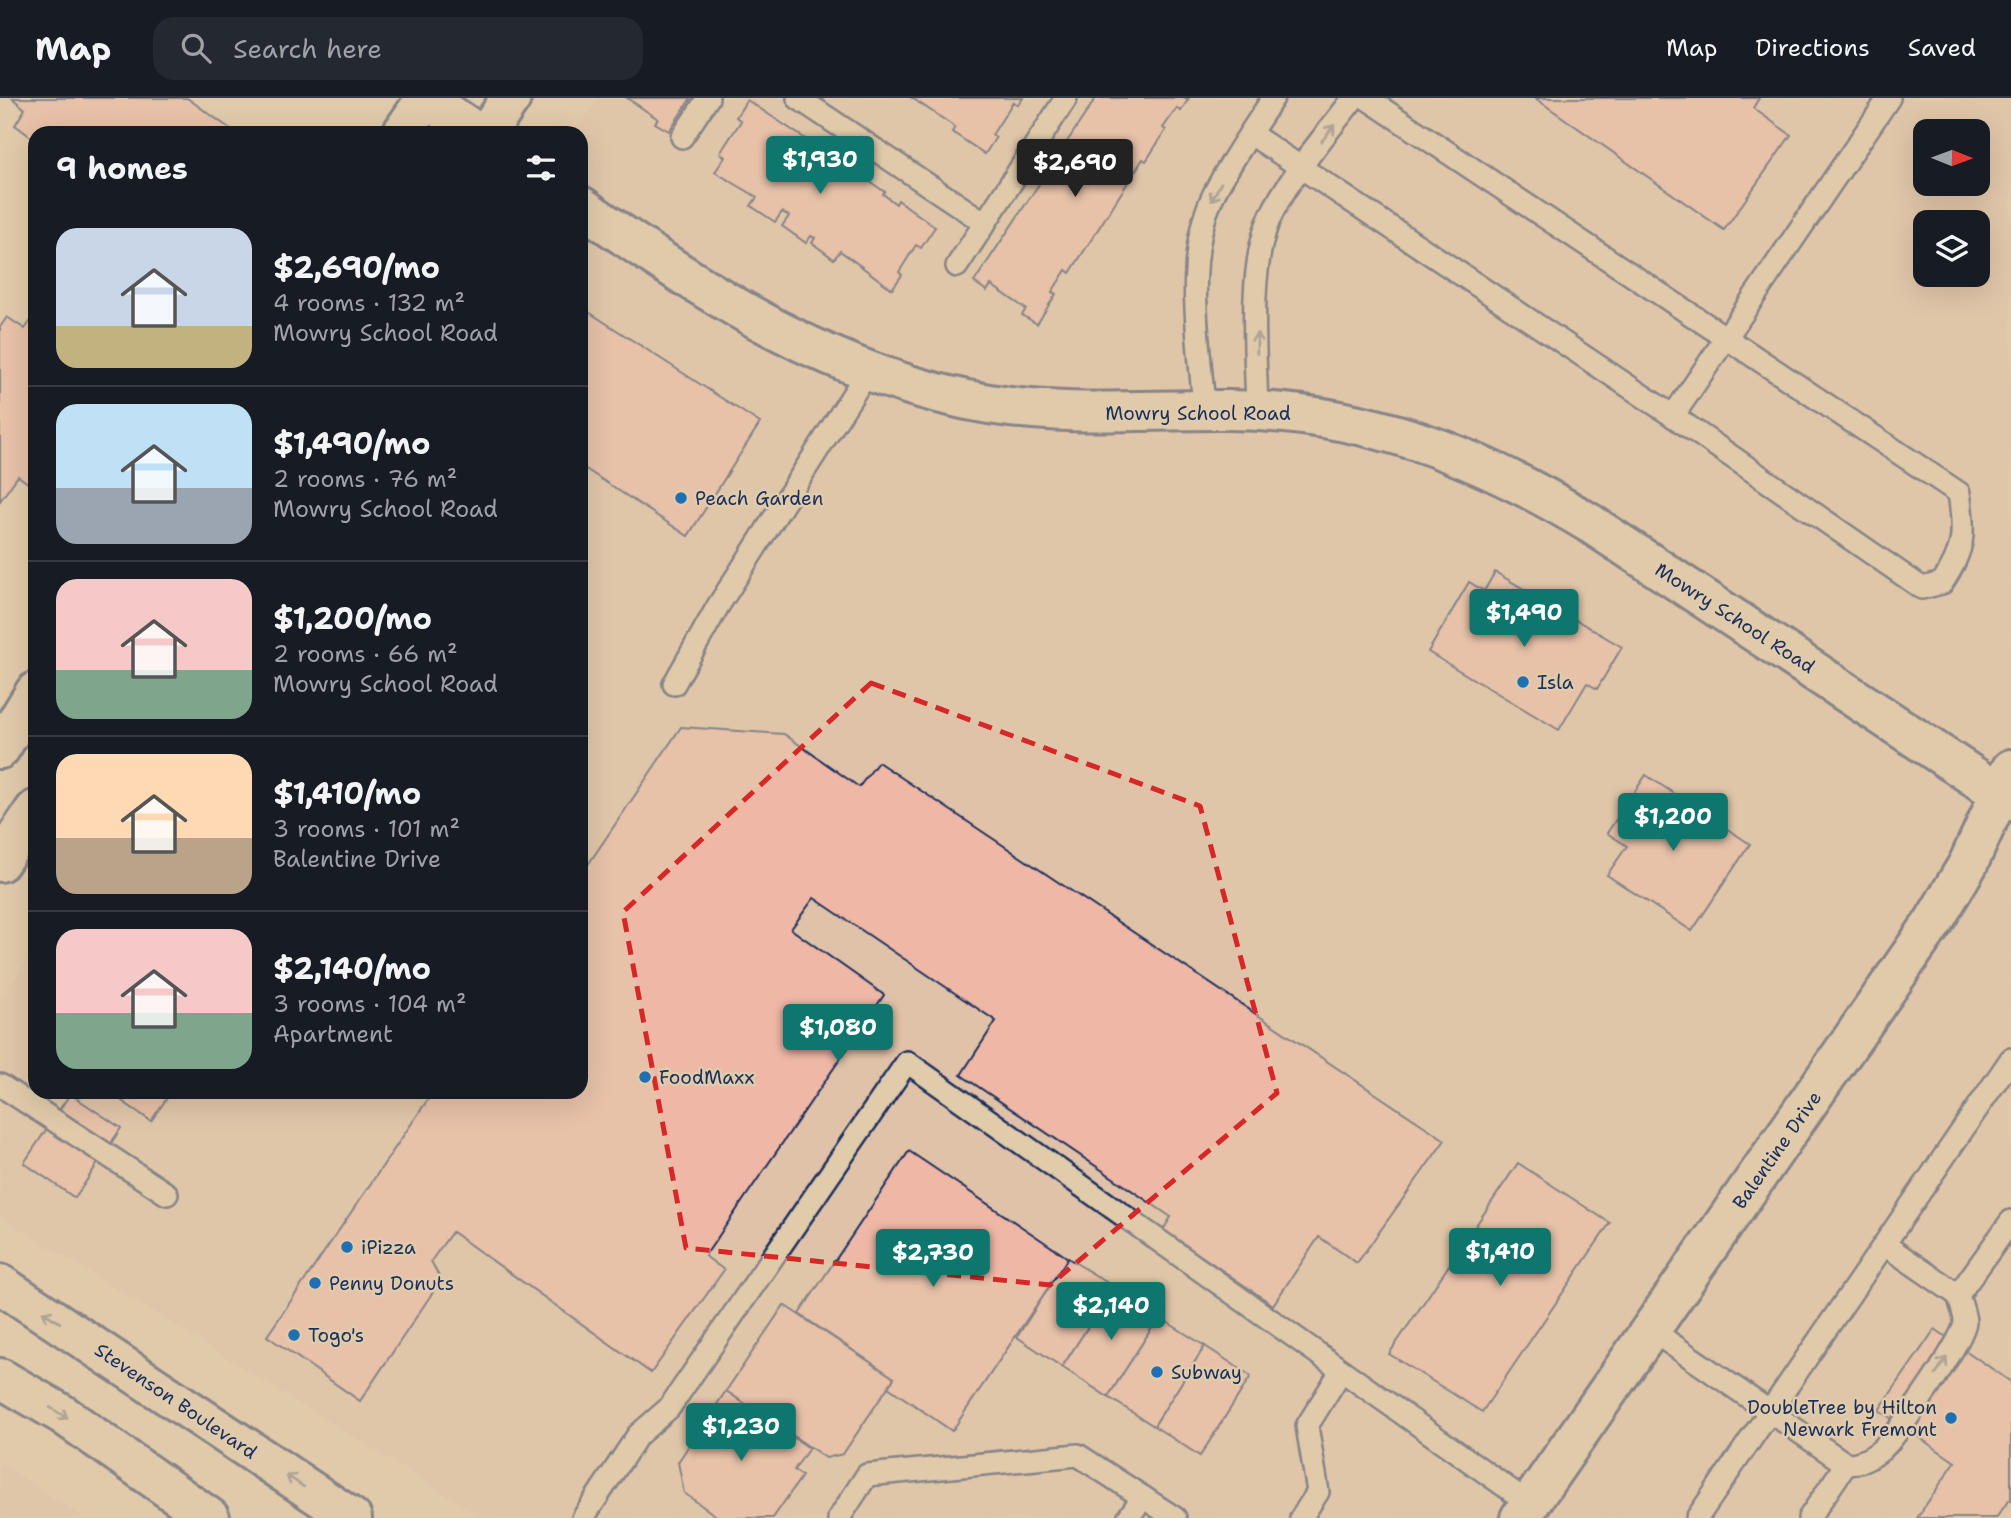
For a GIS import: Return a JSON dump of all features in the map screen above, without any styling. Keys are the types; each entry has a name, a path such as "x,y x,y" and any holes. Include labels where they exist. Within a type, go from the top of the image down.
{"street":[{"path":"407,126 426,98 467,126"},
{"path":"492,126 510,98"},
{"name":"Mowry School Road","path":"588,210 750,314 804,344 868,371 930,392 1003,406 1112,413 1257,411 1357,423 1420,440 1475,461 1531,488 2007,788"},
{"path":"0,749 28,703"},
{"name":"Balentine Drive","path":"1525,1511 1928,931 1968,864 2007,788"},
{"path":"0,862 28,820"},
{"name":"Stevenson Boulevard","path":"0,1284 352,1518"},
{"path":"0,1378 62,1414 210,1518"}],"lane":[{"path":"682,137 708,98"},
{"path":"798,98 985,223"},
{"path":"957,266 1066,98"},
{"path":"1204,410 1196,285 1200,237 1212,199 1273,98"},
{"path":"1257,411 1256,274 1267,224 1301,167 1354,98"},
{"path":"1251,134 1673,416 1922,587 1942,583 1954,566 1965,530 1959,493 1366,98"},
{"path":"1673,416 1889,98"},
{"path":"674,684 718,606 868,371"},
{"path":"1697,1518 2011,1059"},
{"path":"583,1518 638,1435 669,1408 908,1062 1341,1371 1525,1511"},
{"path":"0,1085 167,1194"},
{"path":"1958,1296 2011,1221"},
{"path":"1651,1330 1846,1464 1861,1464 1882,1449 1902,1426 1965,1323 1958,1296 1885,1245"},
{"path":"1301,1518 1318,1492 1307,1426 1341,1371"},
{"path":"839,1518 867,1475 1078,1455 1175,1518"},
{"path":"1809,1518 1846,1464"},
{"path":"1128,1518 1143,1497"}],"highlighted area":[{"path":"871,683 1200,806 1277,1093 1050,1285 686,1248 623,912"}],"shaded area":[{"path":"598,98 2011,98 2011,1518 482,1518 0,1217 0,1001 28,959 28,1099 588,1099 588,126 580,126"},
{"path":"0,1462 85,1518 0,1518"}],"building":[{"path":"12,98 187,98 226,126 28,126 28,135 15,125 25,109"},
{"path":"627,98 691,98 669,131 655,123 658,119"},
{"path":"912,98 1023,98 1018,105 1013,102 992,135 996,137 985,154 952,132 955,127"},
{"path":"1096,98 1189,98 1181,111 1177,108 1163,128 1166,130 1146,161 1143,159 1070,273 1066,270 1052,292 1056,294 1037,324 1022,315 1026,309 991,285 987,291 974,282"},
{"path":"1535,98 1759,98 1753,108 1791,135 1724,230"},
{"path":"747,100 885,192 883,194 896,204 898,200 935,227 921,248 916,245 892,289 840,251 834,259 812,243 815,238 811,236 806,243 782,226 789,216 782,212 775,222 751,206 757,197 715,172 725,157 720,153 741,121 736,117"},
{"path":"588,312 760,423 688,536 588,471"},
{"path":"7,317 25,329 28,325 28,483 18,476 0,501 0,327"},
{"path":"1495,572 1622,647 1597,689 1587,683 1559,730 1428,652 1469,582 1484,591"},
{"path":"681,727 784,734 859,787 878,762 1445,1140 1357,1263 1319,1237 1273,1305 1163,1230 1171,1217 961,1075 996,1021 814,898 791,929 884,995 705,1256 724,1270 651,1373 452,1232 431,1261 441,1280 360,1401 267,1336 428,1099 588,1099 588,865"},
{"path":"1646,775 1750,844 1692,931 1607,875 1627,846 1607,833"},
{"path":"67,1099 78,1099 121,1128 75,1198 24,1163"},
{"path":"119,1099 166,1099 151,1121"},
{"path":"909,1151 1068,1258 952,1431 888,1387 894,1378 799,1314"},
{"path":"1518,1163 1610,1223 1482,1412 1389,1354"},
{"path":"1068,1258 1114,1287 1062,1367 1017,1337"},
{"path":"1114,1287 1159,1317 1108,1397 1062,1367"},
{"path":"784,1305 894,1378 843,1454 826,1458 726,1391"},
{"name":"Subway","path":"1159,1317 1205,1346 1154,1426 1108,1397"},
{"name":"DoubleTree by Hilton Newark Fremont","path":"1935,1329 2011,1382 2011,1501 2009,1500 1996,1518 1917,1518 1955,1462 1879,1410"},
{"path":"1205,1346 1251,1376 1200,1456 1154,1426"},
{"path":"726,1391 809,1448 794,1470 802,1476 773,1518 719,1518 684,1493 678,1462"}],"place":[{"name":"Peach Garden","path":"681,498"},
{"name":"Isla","path":"1523,682"},
{"name":"FoodMaxx","path":"645,1077"},
{"name":"iPizza","path":"347,1247"},
{"name":"Penny Donuts","path":"315,1283"},
{"name":"Togo's","path":"294,1335"},
{"name":"Subway","path":"1157,1372"},
{"name":"DoubleTree by Hilton Newark Fremont","path":"1951,1418"}]}
